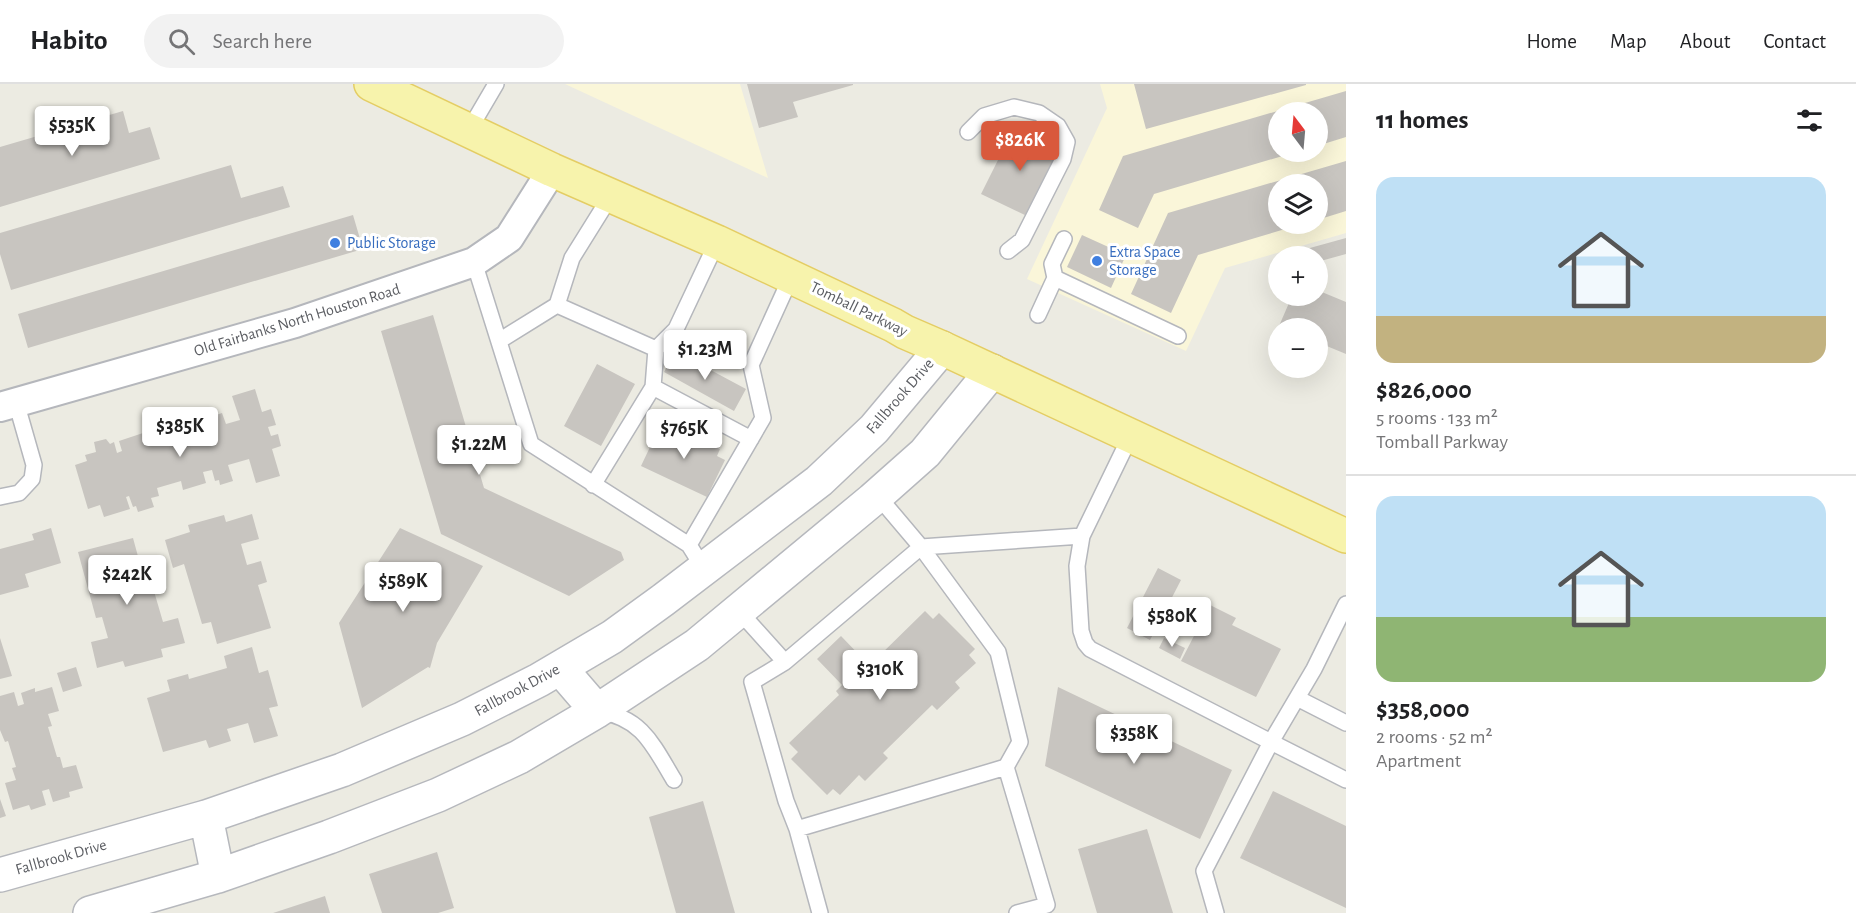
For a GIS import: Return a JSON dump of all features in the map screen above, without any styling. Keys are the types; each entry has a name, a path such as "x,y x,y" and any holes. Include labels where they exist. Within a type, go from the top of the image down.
{"main road":[{"name":"Tomball Parkway","path":"371,84 610,197 717,242 1130,437 1342,530"},
{"name":"Fallbrook Drive","path":"0,875 206,817 342,770 462,719 560,668 612,637 696,557 827,473 874,429 942,348"},
{"path":"90,913 218,876 438,795 519,757 597,711 697,645 877,495 925,453 992,371"},
{"path":"560,668 597,711"},
{"path":"206,817 218,876"}],"street":[{"name":"Old Fairbanks North Houston Road","path":"8,404 295,323 474,262 509,238 552,170"}],"lane":[{"path":"469,130 496,84"},
{"path":"968,132 984,116 1014,107 1039,113 1058,126 1067,142 1063,159 1022,240 1008,251"},
{"path":"499,340 557,305 572,258 610,197"},
{"path":"1038,315 1055,278 1052,264 1064,239"},
{"path":"593,485 653,387 656,349 676,328 717,242"},
{"path":"474,262 531,444 696,557 764,418 751,365 791,277"},
{"path":"1055,278 1178,336"},
{"path":"557,305 656,349"},
{"path":"653,387 752,439"},
{"path":"0,497 19,493 32,479 34,465 8,404"},
{"path":"1130,437 1082,536 1077,566 1081,631 1085,644 1090,649 1346,780"},
{"path":"797,830 1006,767 1020,742 999,652 921,547 877,495"},
{"path":"820,913 752,682 785,662 921,547 1082,536"},
{"path":"1216,913 1204,871 1271,742 1314,669 1346,604"},
{"path":"739,611 785,662"},
{"path":"1297,698 1346,723"},
{"path":"597,711 616,714 628,719 649,740 674,780"},
{"path":"1006,767 1047,904 1017,913"}],"shaded area":[{"path":"565,84 740,84 768,178"},
{"path":"1100,84 1346,84 1346,233 1301,246 1268,246 1268,256 1225,268 1186,351 1027,279 1107,108"}],"building":[{"path":"747,84 853,85 793,102 798,117 759,128"},
{"path":"1134,84 1306,84 1306,85 1146,129"},
{"path":"1346,91 1346,137 1328,143 1328,102 1308,102"},
{"path":"123,111 129,133 150,127 160,159 0,207 0,147"},
{"path":"1268,114 1268,160 1154,194 1138,228 1099,210 1123,156"},
{"path":"1014,128 1059,150 1027,216 981,194"},
{"path":"1346,161 1346,211 1328,217 1328,174 1302,174"},
{"path":"231,165 241,198 283,186 290,207 11,290 0,254 0,233"},
{"path":"1268,184 1268,234 1198,255 1171,313 1131,294 1168,213"},
{"path":"353,215 363,249 28,348 18,314"},
{"name":"Extra Space Storage","path":"1082,235 1126,255 1111,288 1067,267"},
{"path":"1346,238 1346,254 1328,259 1328,246 1317,246"},
{"path":"1328,295 1346,302 1346,354 1328,347 1328,318 1282,318 1288,306 1328,306"},
{"path":"433,315 484,488 621,552 624,560 569,596 441,534 381,331"},
{"path":"675,351 746,389 734,411 664,372"},
{"path":"597,364 635,384 601,446 564,426"},
{"path":"255,389 262,412 271,409 276,425 268,427 271,436 278,434 281,446 272,449 280,476 256,483 249,459 228,465 233,481 220,485 219,480 215,481 212,470 203,472 206,483 183,490 181,481 157,488 159,496 151,498 154,507 138,512 136,506 133,507 129,496 126,497 130,509 104,517 100,505 88,509 75,465 87,461 85,455 96,452 94,442 106,439 110,444 114,442 117,453 122,451 119,441 143,433 146,445 169,437 167,432 177,428 174,420 188,415 195,431 206,428 204,419 222,413 226,424 240,420 232,396"},
{"path":"666,424 720,449 717,456 725,460 707,497 641,466 659,428 663,430"},
{"path":"252,514 259,539 241,544 247,565 261,561 267,582 258,585 271,628 217,644 211,622 202,624 184,564 173,568 165,540 190,532 188,525 224,515 226,522"},
{"path":"51,528 61,563 25,574 29,587 0,595 0,549 34,540 32,534"},
{"path":"400,528 483,566 437,643 430,668 428,667 362,708 339,623"},
{"path":"133,538 139,560 152,557 158,579 151,581 163,622 178,618 185,643 161,649 163,657 125,667 123,661 97,668 91,642 108,638 102,617 96,618 78,552"},
{"path":"1158,568 1181,580 1150,640 1127,628"},
{"path":"1210,605 1236,618 1232,625 1281,649 1256,697 1181,661"},
{"path":"925,611 933,619 939,613 975,649 969,655 976,663 955,682 960,688 937,710 932,705 883,753 888,758 865,781 859,775 840,795 833,789 827,795 791,759 798,752 789,743 839,695 836,691 842,685 817,659 841,636 866,662 871,656 875,660"},
{"path":"0,638 12,676 0,679"},
{"path":"1164,638 1185,648 1180,659 1159,648"},
{"path":"252,647 259,673 268,670 278,706 269,708 278,736 254,743 248,723 227,729 231,741 209,748 206,740 163,752 147,698 170,691 167,680 188,674 189,679 227,668 224,656"},
{"path":"76,667 82,686 63,692 57,673"},
{"path":"52,687 59,711 48,714 52,726 48,727 57,757 60,757 63,768 76,765 83,788 69,792 70,797 53,802 49,789 42,791 46,805 31,810 29,805 13,810 5,783 16,780 12,768 16,767 8,741 5,742 0,730 0,696 14,692 18,706 24,704 21,693 35,688 35,692"},
{"path":"1058,687 1232,770 1200,839 1045,766"},
{"path":"1273,791 1346,826 1346,908 1240,858"},
{"path":"0,799 6,816 0,818"},
{"path":"703,801 735,913 676,913 649,817"},
{"path":"1147,829 1173,913 1097,913 1078,849"},
{"path":"437,852 454,908 438,913 382,913 369,874"},
{"path":"325,896 330,913 273,913"}],"place":[{"name":"Public Storage","path":"335,243"},
{"name":"Extra Space Storage","path":"1097,261"}]}
